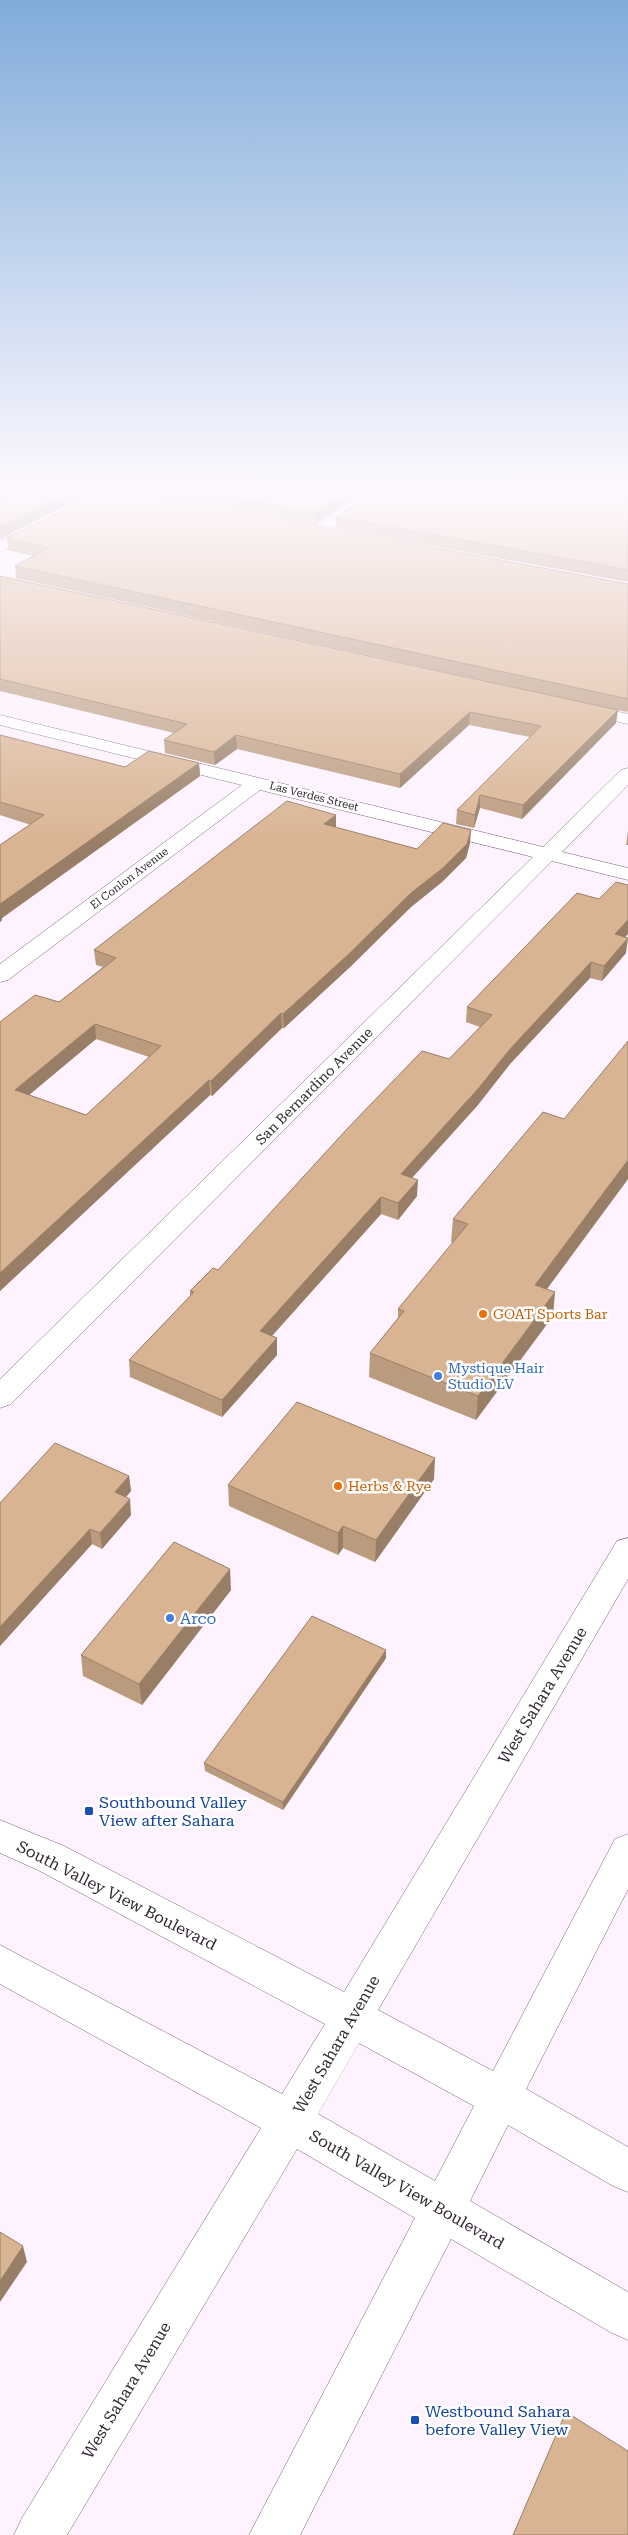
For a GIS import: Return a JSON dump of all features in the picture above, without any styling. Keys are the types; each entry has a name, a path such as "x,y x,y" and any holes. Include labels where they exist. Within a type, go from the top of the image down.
{"street":[{"path":"560,704 628,719"},
{"name":"Las Verdes Street","path":"0,720 628,874"},
{"name":"San Bernardino Avenue","path":"0,1397 628,774"},
{"name":"El Conlon Avenue","path":"0,975 258,782"},
{"name":"West Sahara Avenue","path":"39,2535 290,2122 628,1550"},
{"name":"South Valley View Boulevard","path":"0,1836 60,1863 350,2019 500,2097 628,2171"},
{"path":"274,2535 415,2260 443,2212 500,2097 628,1851"},
{"name":"South Valley View Boulevard","path":"0,1963 290,2122 628,2317"}],"building":[{"path":"0,607 144,607 618,710 523,805 480,795 475,815 457,810 541,726 470,712 400,774 236,735 214,752 164,740 187,724 0,679"},
{"path":"205,607 628,607 628,699"},
{"path":"0,735 125,767 149,751 199,763 0,904 0,845 44,815 0,802"},
{"path":"287,801 336,815 324,824 417,849 443,823 471,830 467,844 443,868 411,893 350,953 283,1014 281,1013 211,1081 209,1080 0,1273 0,1022 35,995 59,1002 116,958 94,950","holes":["95,1024 161,1046 86,1115 15,1090"]},
{"path":"616,882 628,885 628,920 615,934 628,938 604,966 591,962 511,1048 478,1089 401,1174 418,1180 398,1203 381,1197 260,1331 277,1338 222,1400 129,1360 194,1292 190,1291 213,1268 218,1270 347,1129 422,1051 449,1059 492,1015 467,1007 577,893 599,899"},
{"path":"628,1041 628,1160 535,1285 555,1292 478,1396 370,1353 404,1311 398,1309 468,1224 453,1219 543,1112 564,1119"},
{"name":"Herbs & Rye","path":"297,1402 435,1458 376,1540 343,1526 338,1533 228,1485"},
{"path":"55,1443 129,1476 115,1492 130,1499 100,1533 90,1529 0,1627 0,1503"},
{"name":"Arco","path":"174,1542 230,1569 139,1684 81,1655"},
{"path":"312,1616 386,1650 283,1802 204,1763"},
{"path":"0,2232 23,2246 0,2281"},
{"path":"566,2412 628,2451 628,2535 513,2535"}],"place":[{"name":"GOAT Sports Bar","path":"483,1314"},
{"name":"Mystique Hair Studio LV","path":"438,1376"},
{"name":"Herbs & Rye","path":"338,1486"},
{"name":"Arco","path":"170,1618"},
{"name":"Southbound Valley View after Sahara","path":"89,1811"},
{"name":"Westbound Sahara before Valley View","path":"415,2420"}]}
